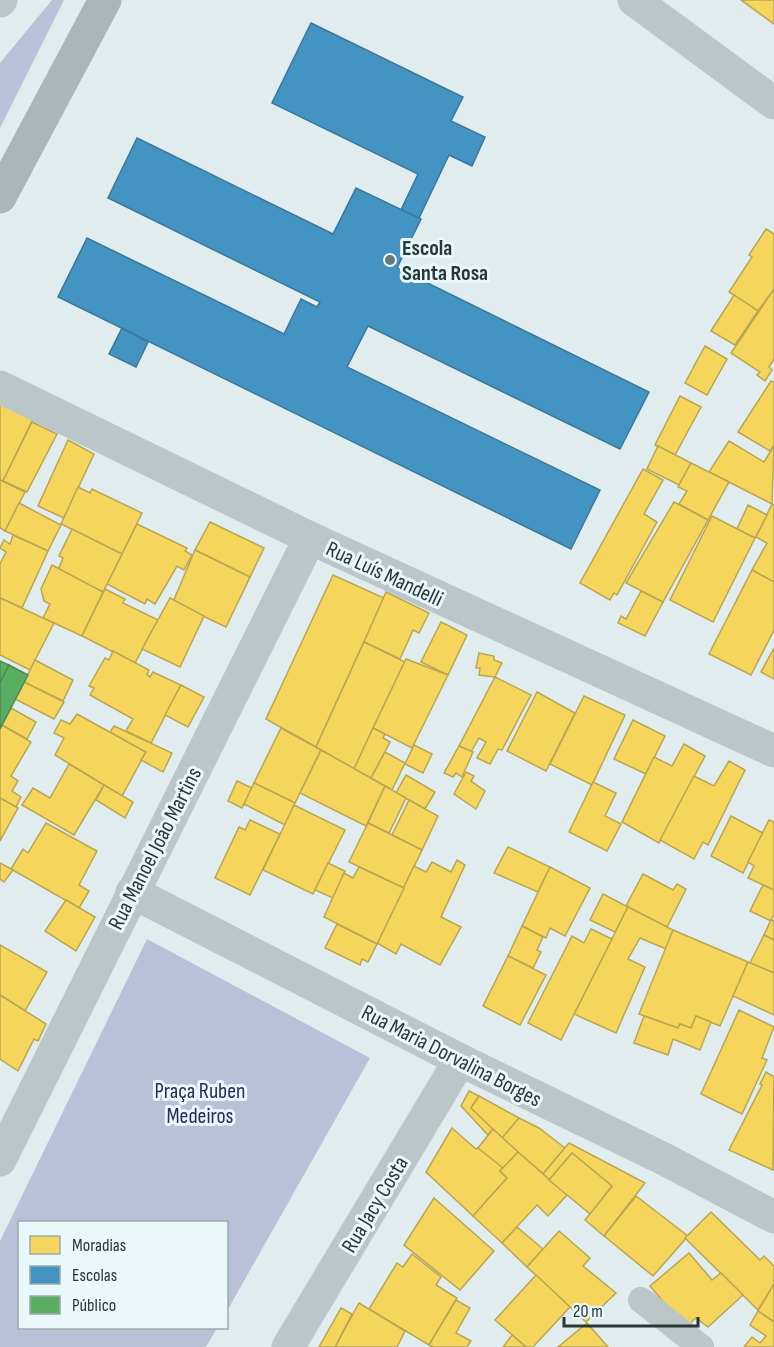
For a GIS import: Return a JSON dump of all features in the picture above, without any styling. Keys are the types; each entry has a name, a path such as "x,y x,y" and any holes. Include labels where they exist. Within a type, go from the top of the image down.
{"street":[{"path":"0,197 105,0"},
{"path":"634,0 774,103"},
{"name":"Rua Luís Mandelli","path":"0,387 310,538 774,751"},
{"name":"Rua Manoel João Martins","path":"0,1160 310,538"},
{"name":"Rua Maria Dorvalina Borges","path":"132,892 460,1060 664,1159 774,1217"},
{"name":"Rua Jacy Costa","path":"288,1347 460,1060"}],"lane":[{"path":"641,1300 700,1347"}],"green space":[{"path":"52,0 64,0 0,128 0,63"},
{"name":"Praça Ruben Medeiros","path":"147,939 370,1058 228,1309 228,1221 18,1221 18,1329 216,1329 206,1347 0,1347 0,1241"}],"building: Moradias":[{"path":"741,0 774,0 774,24"},
{"path":"766,229 774,234 774,289 758,311 729,292 752,257 749,255"},
{"path":"774,289 774,359 769,367 772,370 765,381 757,375 760,372 731,353"},
{"path":"734,295 758,311 735,345 711,331"},
{"path":"705,346 727,359 707,395 685,383"},
{"path":"771,381 774,382 774,445 770,451 738,432"},
{"path":"680,396 701,407 675,455 655,445"},
{"path":"0,397 33,419 3,481 0,480"},
{"path":"32,422 57,434 27,492 3,481"},
{"path":"68,440 94,454 64,518 38,506"},
{"path":"729,441 764,462 774,446 772,504 709,472"},
{"path":"658,446 691,463 679,485 647,469"},
{"path":"691,463 729,482 708,520 679,504 687,491 678,487"},
{"path":"643,469 663,480 644,514 657,522 617,595 614,593 610,600 580,583"},
{"path":"0,480 25,492 5,531 0,528"},
{"path":"78,487 90,493 92,489 142,513 122,554 61,524"},
{"path":"674,502 708,520 663,602 626,583"},
{"path":"19,503 61,525 48,551 5,531"},
{"path":"772,504 774,505 774,582 752,570 767,543 756,537"},
{"path":"748,505 767,515 755,538 737,529"},
{"path":"712,516 755,538 713,622 670,600"},
{"path":"210,522 264,548 250,577 195,550"},
{"path":"137,524 187,548 185,551 192,555 184,570 177,566 155,604 147,599 145,604 107,584"},
{"path":"72,529 122,554 103,592 58,570 63,558 59,556"},
{"path":"13,535 48,551 22,608 0,598 0,564 6,552 0,548 4,540 10,544"},
{"path":"195,550 250,577 226,627 173,602"},
{"path":"52,565 103,592 82,636 43,618 50,604 44,601 41,589"},
{"path":"752,570 774,582 774,630 751,675 709,654"},
{"path":"333,575 384,598 316,747 266,719"},
{"path":"105,589 125,599 123,603 158,620 135,663 82,636"},
{"path":"641,591 663,602 645,636 618,623 621,616 626,619"},
{"path":"386,592 429,613 419,633 413,630 400,659 364,642"},
{"path":"0,598 54,623 30,670 0,655"},
{"path":"170,598 204,616 180,667 142,649"},
{"path":"441,622 467,635 448,675 421,662"},
{"path":"364,642 405,662 354,769 316,747"},
{"path":"774,648 774,679 761,672"},
{"path":"113,651 149,670 147,674 150,677 153,672 181,685 151,743 126,731 133,719 90,695 94,688 89,686 105,658 109,660"},
{"path":"479,653 494,656 494,660 502,663 495,677 479,675 480,668 476,668"},
{"path":"406,659 448,675 412,748 373,728"},
{"path":"35,660 73,680 63,701 24,682"},
{"path":"495,677 531,695 502,750 498,749 490,764 477,758 486,742 479,738 471,752 459,746"},
{"path":"24,682 64,702 54,719 15,699"},
{"path":"181,685 204,697 188,727 165,715"},
{"path":"537,692 575,713 546,771 507,751"},
{"path":"584,696 625,715 592,785 550,764"},
{"path":"11,708 36,722 27,739 2,725"},
{"path":"77,714 146,752 122,796 55,755 64,738 54,733 61,720 70,724"},
{"path":"633,720 665,736 646,774 614,759"},
{"path":"2,725 31,742 11,776 18,781 12,791 21,797 16,807 0,798 0,729"},
{"path":"114,726 172,753 163,772 141,760 146,752 110,732"},
{"path":"281,728 321,750 295,803 254,783"},
{"path":"373,728 385,734 383,738 390,742 371,778 354,769"},
{"path":"684,744 705,756 659,843 622,822 654,757 672,766"},
{"path":"414,745 432,754 423,773 405,764"},
{"path":"459,746 473,752 462,777 456,773 453,777 444,773"},
{"path":"321,750 385,786 366,826 300,793"},
{"path":"385,752 405,763 392,790 371,778"},
{"path":"729,761 745,770 708,845 703,842 694,859 660,840 694,776 714,786"},
{"path":"69,764 104,785 74,835 22,805 33,788 50,798"},
{"path":"466,772 474,776 471,781 485,791 476,809 454,794"},
{"path":"406,775 435,792 425,809 396,793"},
{"path":"237,781 252,788 242,808 228,801"},
{"path":"593,782 616,793 605,816 621,824 607,851 569,832"},
{"path":"254,783 295,803 285,825 244,804"},
{"path":"104,785 133,802 125,818 96,800"},
{"path":"385,786 406,798 389,833 368,823"},
{"path":"0,798 18,808 0,841"},
{"path":"409,800 438,816 422,850 392,835"},
{"path":"294,805 345,830 313,894 263,870"},
{"path":"731,816 763,833 743,873 711,856"},
{"path":"250,820 280,834 250,895 215,878 239,827 245,830"},
{"path":"769,820 774,822 774,890 748,878 754,866 748,862"},
{"path":"46,823 97,851 79,885 89,891 79,908 11,869 23,849 28,853"},
{"path":"368,823 422,850 404,888 349,862"},
{"path":"508,847 550,867 538,892 494,873"},
{"path":"457,860 465,865 441,917 461,927 440,965 401,944 396,954 377,943 414,866 426,872 432,862 451,872"},
{"path":"0,863 13,870 4,882 0,879"},
{"path":"328,863 345,871 333,898 315,890"},
{"path":"359,867 404,888 377,944 324,917 344,873 353,878"},
{"path":"550,867 590,888 565,936 550,928 546,938 522,926"},
{"path":"643,874 673,890 677,884 686,889 667,927 626,906"},
{"path":"763,885 774,890 774,914 771,921 750,911"},
{"path":"603,894 628,907 615,932 590,920"},
{"path":"66,900 95,917 76,951 45,931"},
{"path":"628,907 673,930 666,949 640,938 628,959 645,967 616,1033 574,1014"},
{"path":"771,920 774,921 774,940 764,935"},
{"path":"337,924 377,944 368,962 362,959 360,965 325,948"},
{"path":"522,926 543,937 537,950 541,952 533,968 508,956"},
{"path":"591,929 612,939 561,1040 528,1023 572,936 584,943"},
{"path":"673,930 748,962 720,1026 696,1016 691,1028 680,1024 678,1028 639,1014"},
{"path":"764,935 774,940 774,973 750,963"},
{"path":"0,945 47,972 25,1011 0,995"},
{"path":"508,956 546,975 520,1025 483,1006"},
{"path":"748,962 774,973 774,1015 733,996"},
{"path":"0,995 46,1024 38,1041 34,1039 18,1071 0,1059"},
{"path":"739,1010 774,1027 762,1058 767,1060 742,1114 701,1094"},
{"path":"644,1016 678,1028 680,1024 691,1028 696,1016 711,1022 700,1050 673,1039 668,1055 634,1043"},
{"path":"766,1072 774,1077 773,1170 729,1150 762,1085 760,1084"},
{"path":"469,1091 479,1096 471,1108 493,1129 488,1135 461,1106"},
{"path":"479,1096 519,1118 502,1138 471,1108"},
{"path":"519,1118 539,1128 565,1148 543,1174 502,1138"},
{"path":"452,1128 476,1149 492,1157 503,1168 500,1171 507,1178 473,1216 426,1172"},
{"path":"493,1129 518,1152 503,1168 478,1148"},
{"path":"569,1143 645,1183 604,1236 585,1220 612,1186 572,1153 549,1180 543,1174"},
{"path":"518,1152 567,1195 548,1216 537,1205 502,1243 473,1216 507,1178 500,1171"},
{"path":"572,1153 612,1186 590,1214 549,1180"},
{"path":"636,1196 688,1236 653,1276 604,1236"},
{"path":"434,1198 494,1251 460,1290 404,1245"},
{"path":"711,1212 760,1260 764,1256 774,1266 774,1284 758,1310 685,1238"},
{"path":"517,1227 543,1249 527,1267 502,1243"},
{"path":"559,1231 590,1258 583,1266 616,1293 586,1322 527,1267"},
{"path":"689,1253 712,1280 721,1273 743,1295 708,1327 696,1318 689,1324 682,1324 650,1286"},
{"path":"412,1254 441,1277 436,1285 457,1298 429,1345 369,1309 397,1263 403,1267"},
{"path":"536,1275 570,1307 533,1347 526,1347 495,1320"},
{"path":"774,1284 774,1322 758,1311"},
{"path":"456,1300 470,1308 456,1333 471,1341 467,1347 429,1345"},
{"path":"359,1303 405,1331 397,1347 335,1347"},
{"path":"341,1308 352,1314 335,1347 319,1347"},
{"path":"758,1311 774,1322 774,1347 744,1347 752,1337 760,1343 766,1336 750,1325"},
{"path":"587,1323 608,1347 558,1347"},
{"path":"512,1335 526,1347 503,1347"}],"building: Escolas":[{"path":"311,23 463,97 451,121 485,137 472,166 449,155 419,218 401,210 418,174 272,103"},
{"path":"137,138 333,234 356,188 421,219 397,268 649,392 620,449 368,326 347,367 600,490 571,549 58,297 87,238 284,334 301,299 317,307 320,302 108,198"},
{"path":"122,328 148,342 136,367 109,354"}],"building: Público":[{"path":"0,661 9,665 0,683"},
{"path":"9,665 28,675 0,729 0,683"}],"place":[{"name":"Escola Santa Rosa","path":"390,260"}]}
